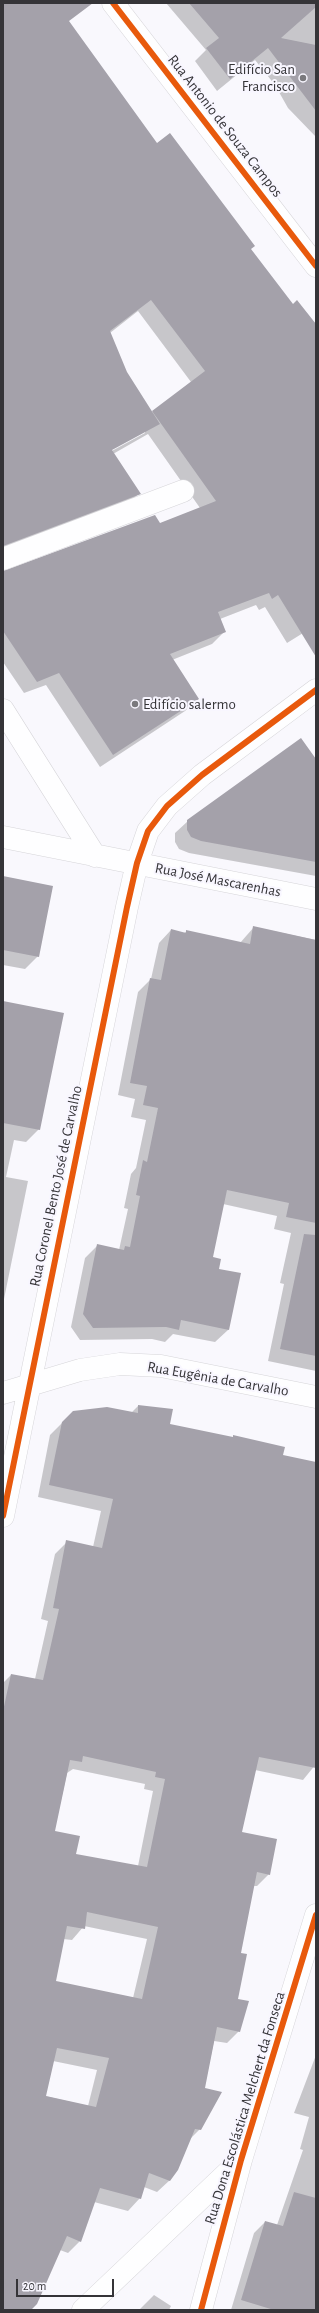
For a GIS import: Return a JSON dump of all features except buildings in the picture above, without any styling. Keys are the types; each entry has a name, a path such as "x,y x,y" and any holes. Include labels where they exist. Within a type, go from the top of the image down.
{"street":[{"name":"Rua Antonio de Souza Campos","path":"113,3 316,266"},
{"path":"3,559 183,491"},
{"name":"Rua Coronel Bento José de Carvalho","path":"3,1516 137,863 148,831 167,806 202,775 316,690"},
{"path":"3,710 95,856"},
{"name":"Rua José Mascarenhas","path":"3,837 316,899"},
{"name":"Rua Eugênia de Carvalho","path":"3,1393 80,1370 120,1364 161,1366 316,1397"},
{"name":"Rua Dona Escolástica Melchert da Fonseca","path":"201,2310 241,2160 316,1915"},
{"path":"82,2310 241,2160"}],"cycle path":[{"path":"113,3 316,266"},
{"path":"3,1516 127,907 137,863 148,831 167,806 202,775 316,690"},
{"path":"201,2310 241,2160 316,1915"}],"place":[{"name":"Edifício San Francisco","path":"303,78"},
{"name":"Edifício salermo","path":"135,704"}]}
